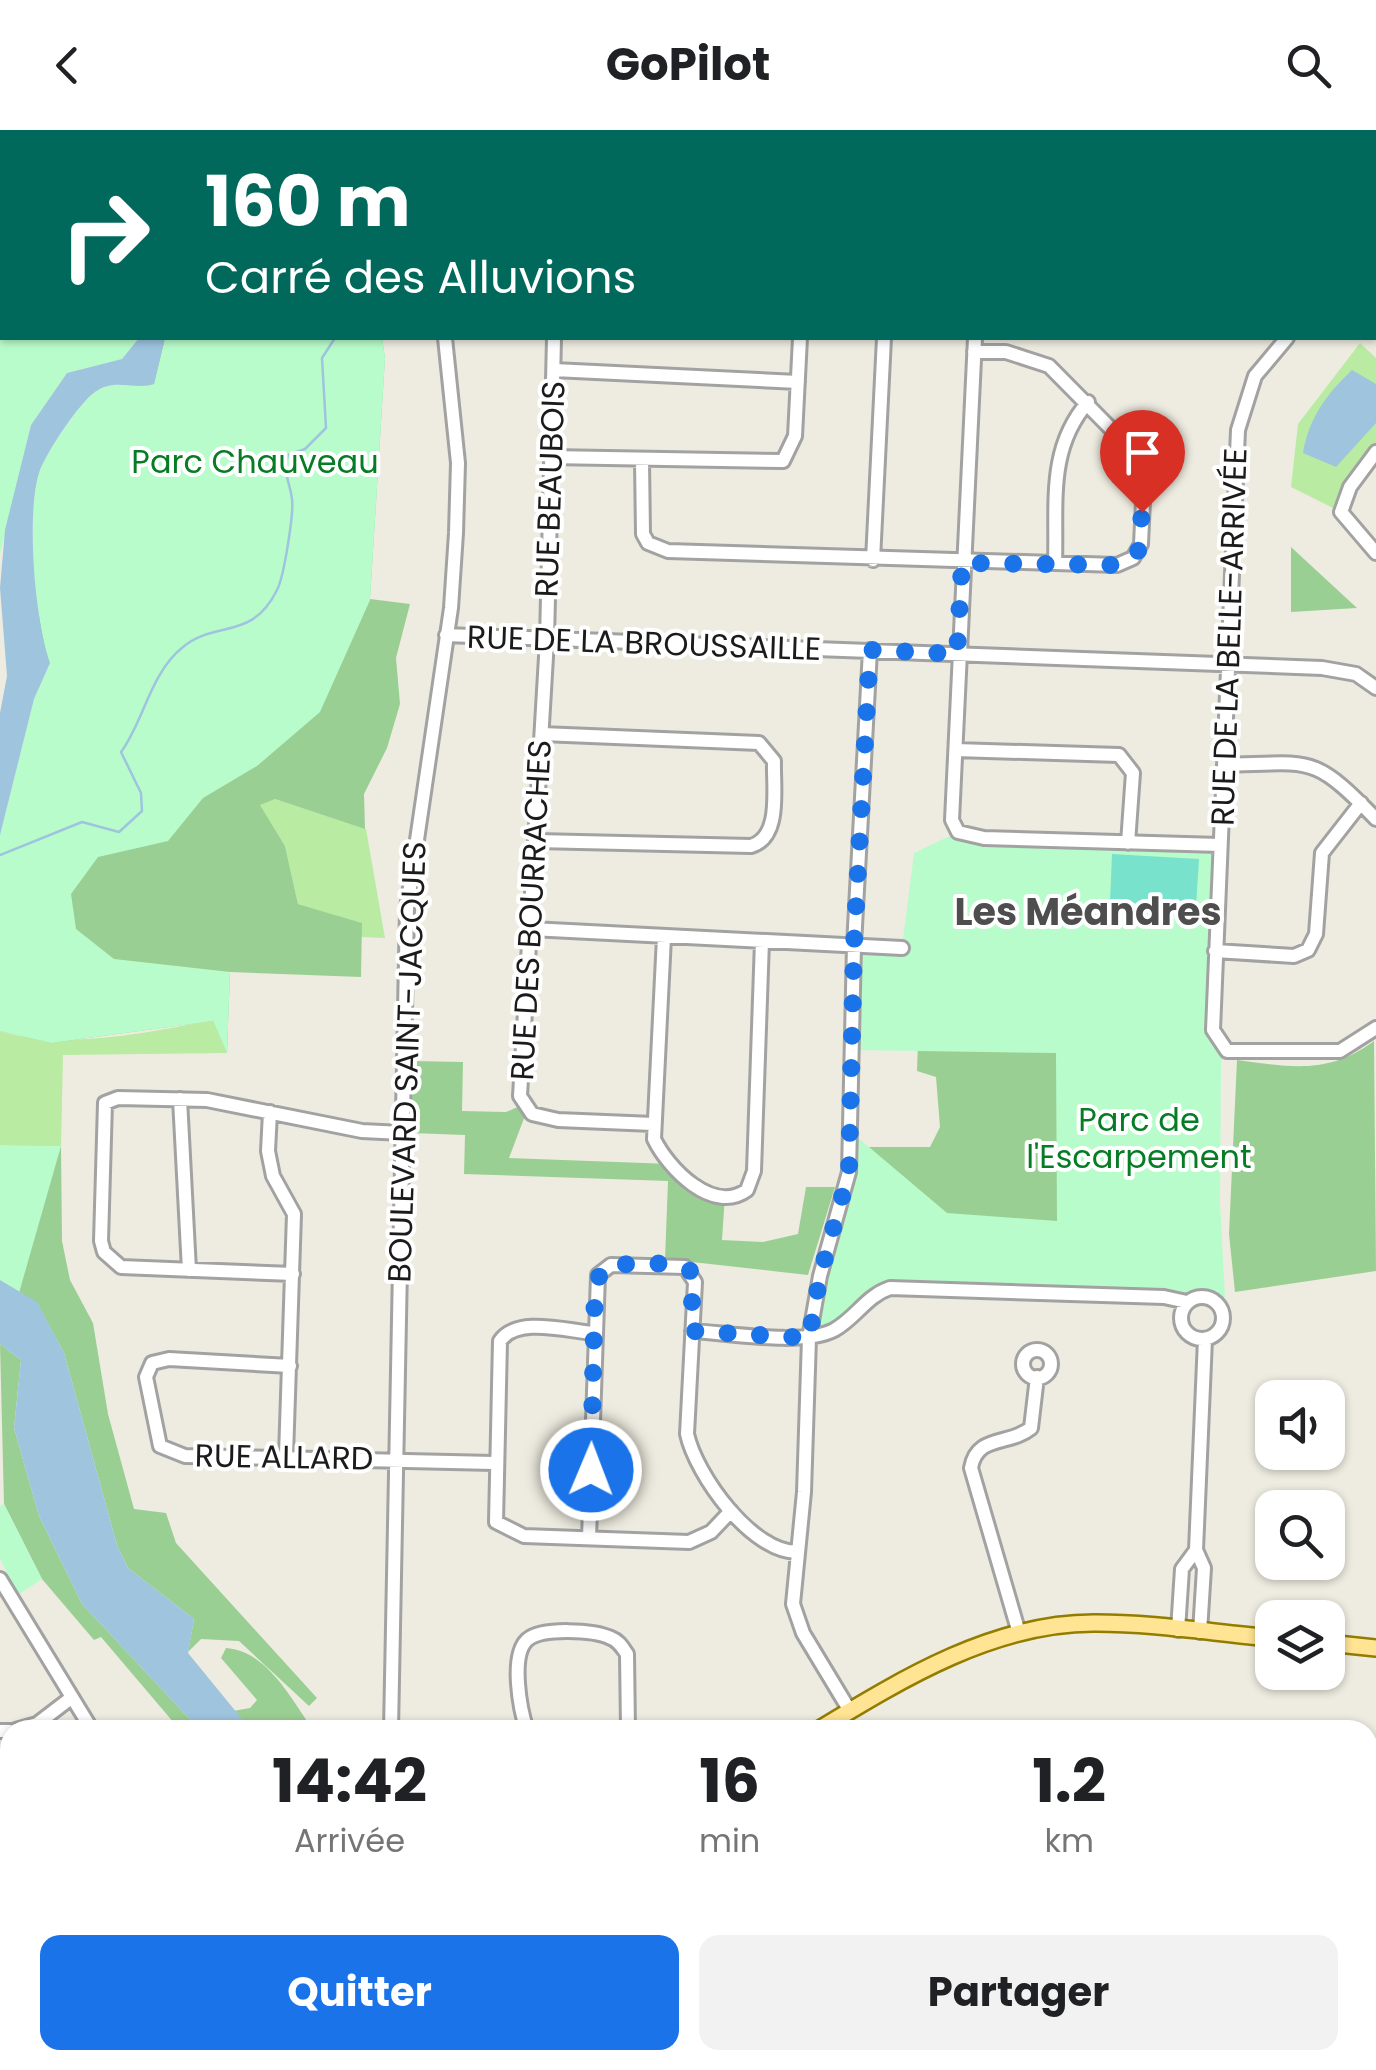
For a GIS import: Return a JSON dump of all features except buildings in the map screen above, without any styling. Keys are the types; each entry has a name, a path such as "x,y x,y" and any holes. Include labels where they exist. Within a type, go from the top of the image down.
{"main road":[{"path":"835,1720 936,1662 1018,1633 1094,1622 1255,1637"},
{"path":"1345,1645 1376,1648"}],"street":[{"name":"BOULEVARD SAINT-JACQUES","path":"391,1720 407,908 446,635 458,463 445,340"},
{"name":"RUE BEAUBOIS","path":"546,640 554,340"},
{"path":"550,457 783,461 795,436 800,340"},
{"path":"874,560 884,340"},
{"name":"RUE DE LA BELLE-ARRIVÉE","path":"1285,340 1255,376 1238,430 1213,1030 1227,1050 1340,1051 1376,1028"},
{"path":"642,461 640,518 648,543 657,548 874,560 962,563 1116,565 1133,558 1140,544 1144,481 1140,466 1088,402 1049,366 1031,357 975,345 962,563 957,654 952,810 958,832 984,838 1220,846"},
{"path":"554,370 798,382"},
{"path":"1055,563 1058,454 1063,435 1088,402"},
{"path":"1376,452 1350,488 1341,512 1376,553"},
{"name":"RUE DE LA BROUSSAILLE","path":"446,635 1342,670 1376,688"},
{"name":"RUE DES BOURRACHES","path":"546,640 522,1105 532,1114 558,1120 653,1124"},
{"path":"850,1711 795,1613 809,1338 820,1276 849,1172 854,944 870,650"},
{"path":"537,841 751,846 765,838 772,824 774,761 759,744 542,734"},
{"path":"956,750 1118,755 1133,773 1128,842"},
{"path":"1224,765 1316,766 1376,818"},
{"path":"1215,950 1294,956 1308,950 1316,934 1322,853 1361,803"},
{"path":"531,930 902,948"},
{"path":"664,937 653,1124 661,1154 698,1189 732,1196 747,1190 754,1171 762,941"},
{"path":"293,1274 121,1266 104,1252 101,1242 105,1103 118,1098 180,1099 362,1131 402,1132"},
{"path":"180,1099 190,1270"},
{"path":"270,1112 268,1151 273,1176 294,1214 286,1456"},
{"path":"589,1538 595,1284 601,1271 611,1266 684,1267 692,1272 688,1434 691,1454 701,1474 731,1511 760,1536 789,1552 798,1552"},
{"path":"692,1331 809,1338 851,1321 874,1293 890,1288 1164,1297 1187,1302 1205,1296 1222,1310 1221,1328 1204,1339"},
{"path":"1187,1302 1182,1325 1186,1333 1204,1339"},
{"path":"594,1333 524,1327 505,1333 496,1352 492,1513 501,1528 524,1536 688,1542 711,1532 731,1511"},
{"path":"1200,1632 1204,1568 1196,1550 1204,1339"},
{"name":"RUE ALLARD","path":"290,1366 158,1359 146,1377 155,1436 171,1453 494,1463"},
{"path":"1018,1633 971,1468 974,1454 984,1444 1031,1428 1037,1377"},
{"path":"1178,1630 1182,1569 1196,1550"},
{"path":"0,1579 85,1720"},
{"path":"527,1720 518,1659 525,1642 542,1633 607,1636 621,1645 627,1654 628,1720"},
{"path":"42,1720 70,1698"}],"green space":[{"name":"Parc Chauveau","path":"0,340 137,340 122,359 67,373 31,425 0,555"},
{"path":"164,340 382,340 385,358 370,599 410,604 396,658 400,704 387,748 364,794 365,829 275,799 260,805 285,846 298,904 362,923 361,977 230,972 227,1053 213,1021 51,1043 0,1031 0,835 50,663 41,639 34,561 121,382 147,386"},
{"path":"165,340 382,340 385,358 370,600 320,712 257,766 203,798 168,841 98,857 71,894 76,929 114,959 230,972 227,1053 213,1021 51,1043 0,1031 0,835 34,699 50,663 34,569 33,515 39,473 63,430 95,392 117,385 154,384"},
{"path":"1360,343 1376,358 1376,452 1341,512 1291,487 1298,424"},
{"path":"1291,547 1357,608 1291,612"},
{"path":"275,799 366,829 385,938 359,937 361,923 298,904 285,846 259,804"},
{"name":"Parc de l'Escarpement","path":"958,832 1220,845 1213,1030 1227,1051 1221,1061 1220,1203 1225,1297 1187,1302 890,1288 851,1321 809,1338 844,1196 850,1131 947,1213 1057,1221 1056,1053 852,1050 854,945 902,947 914,853"},
{"path":"1020,948 1208,1253 891,1277 869,1147 930,1147 940,1127 936,1077 917,1071 918,1042"},
{"path":"213,1020 227,1053 63,1055 61,1146 0,1145 0,1031 24,1037 78,1039"},
{"path":"1374,1041 1376,1271 1235,1292 1229,1234 1237,1060 1292,1066 1325,1064"},
{"path":"412,1061 463,1062 462,1111 506,1112 522,1105 526,1113 509,1158 671,1164 686,1180 725,1195 722,1240 763,1242 798,1234 806,1187 835,1187 808,1275 665,1259 668,1181 464,1174 465,1135 411,1133"},
{"path":"0,1145 61,1146 62,1241 70,1280 93,1323 108,1414 134,1509 166,1513 176,1543 317,1698 309,1706 239,1641 201,1639 188,1652 194,1619 128,1568 117,1545 64,1353 37,1303 0,1280"},
{"path":"0,1145 61,1146 19,1293 0,1280"},
{"path":"0,1344 21,1360 14,1428 39,1516 82,1604 191,1720 172,1720 101,1637 94,1640 42,1579 4,1504"},
{"path":"4,1504 42,1579 18,1595 0,1559 0,1506"},
{"path":"226,1648 254,1657 276,1677 307,1720 240,1720 233,1711 250,1708 257,1700 221,1658"}],"shaded area":[{"path":"137,340 165,340 154,384 117,385 95,392 63,430 39,473 33,515 34,568 40,622 50,663 34,699 0,835 0,713 7,676 0,588 5,530 31,425 67,373 122,359"},
{"path":"1352,370 1376,384 1376,423 1336,467 1303,453 1320,408"},
{"path":"1112,854 1199,859 1196,906 1110,902"},
{"path":"0,1280 37,1302 64,1353 117,1545 128,1568 194,1619 188,1653 243,1720 191,1720 82,1604 39,1516 14,1428 21,1360 0,1344"}],"waterway":[{"path":"0,855 82,822 119,832 142,811 141,793 121,752 155,683 172,658 195,639 256,617 280,583 292,499 286,461 288,455 305,449 326,428 322,358 334,340"}],"district":[{"name":"Les Méandres","path":"1088,912"}],"route":[{"path":"591,1470 595,1284 604,1268 665,1266 684,1267 692,1272 692,1331 809,1338 820,1276 849,1172 854,944 870,650 957,654 962,563 1127,562 1138,552 1142,512"}]}
